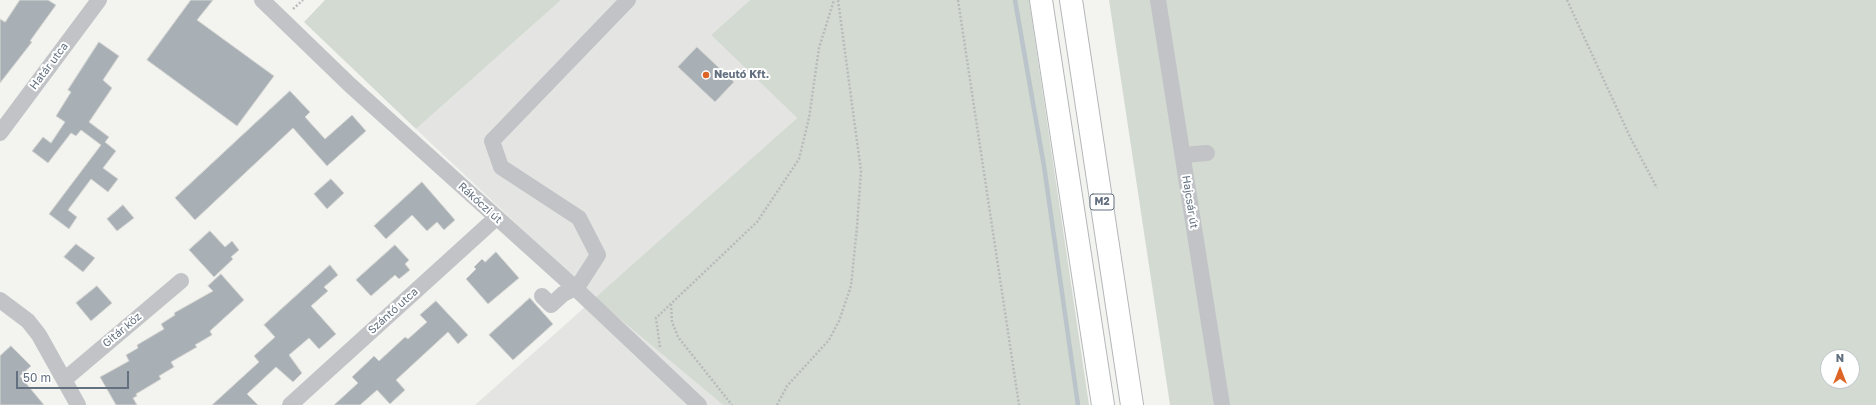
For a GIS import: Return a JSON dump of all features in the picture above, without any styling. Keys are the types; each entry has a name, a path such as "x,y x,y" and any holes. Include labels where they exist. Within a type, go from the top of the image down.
{"highway":[{"name":"M2","path":"1041,0 1103,405"},
{"name":"M2","path":"1071,0 1132,405"}],"street":[{"name":"Határ utca","path":"0,133 99,0"},
{"name":"Rákóczi út","path":"262,0 350,85 574,288 699,405"},
{"path":"542,296 552,306 563,294 580,283 598,255 579,218 501,167 492,141 628,0"},
{"name":"Hajcsár út","path":"1158,0 1222,405"},
{"path":"1183,155 1207,153"},
{"name":"Szántó utca","path":"290,405 496,218"},
{"name":"Gitár köz","path":"64,380 181,281"},
{"path":"0,300 28,321 39,335 78,405"}],"path":[{"path":"664,372 656,318 757,222 799,159 809,118 819,48 834,0"},
{"path":"777,405 787,386 829,340 839,321 850,286 857,227 860,171 838,0"},
{"path":"958,0 1019,405"},
{"path":"1567,0 1631,138 1657,188"},
{"path":"671,304 672,322 678,336 732,405"}],"shaded area":[{"path":"325,0 561,0 416,129 304,22"},
{"path":"561,0 750,0 711,35 797,118 596,298 723,405 475,405 595,298 416,129"},
{"path":"750,0 1029,0 1089,405 723,405 595,298 797,118 711,35"},
{"path":"1109,0 1876,0 1876,405 1170,405"}],"building":[{"path":"20,0 48,0 56,5 30,41 32,42 0,83 0,19 5,22"},
{"path":"191,0 213,0 197,20 274,76 237,126 147,60"},
{"path":"99,42 119,56 103,80 112,88 89,122 109,137 105,142 116,151 103,168 118,179 108,192 91,179 68,210 77,217 69,229 49,214 101,145 81,130 76,136 71,133 48,163 32,151 43,137 51,143 65,122 56,116 71,92 68,90"},
{"name":"Neutó Kft.","path":"697,47 734,82 715,102 678,67"},
{"path":"290,91 310,112 305,117 325,139 352,115 366,131 327,166 293,128 195,220 175,198"},
{"path":"331,179 344,193 327,209 314,194"},
{"path":"422,182 455,220 444,230 437,222 427,231 412,215 386,239 374,226"},
{"path":"123,205 134,218 117,231 107,219"},
{"path":"210,231 225,247 232,241 239,250 231,257 233,259 214,277 189,250"},
{"path":"76,244 95,258 83,272 64,257"},
{"path":"395,245 409,260 405,264 410,270 399,279 395,275 371,296 356,280"},
{"path":"496,252 519,278 488,304 466,279 476,269 474,267 482,259 485,262"},
{"path":"330,265 338,275 324,287 328,291 311,306 336,334 319,349 309,338 289,355 302,373 293,382 276,367 247,394 258,405 212,405 259,362 254,356 275,337 264,325"},
{"path":"221,274 244,300 210,331 212,335 195,345 197,347 171,362 174,367 159,376 161,379 136,394 137,396 133,398 137,405 116,405 100,377 129,361 126,355 138,348 137,345 164,329 161,324 175,315 174,313 213,291 208,286"},
{"path":"97,286 112,303 91,321 76,303"},
{"path":"530,298 553,324 513,360 489,335"},
{"path":"436,301 468,335 458,344 448,332 396,380 405,390 390,404 377,390 360,405 334,405 358,383 352,377 374,356 379,361 405,337 408,339 427,322 420,315"},
{"path":"11,346 31,366 20,376 44,405 0,405 0,356"}],"waterway":[{"path":"1015,0 1044,166 1078,405"}],"place":[{"name":"Neutó Kft.","path":"706,75"}]}
